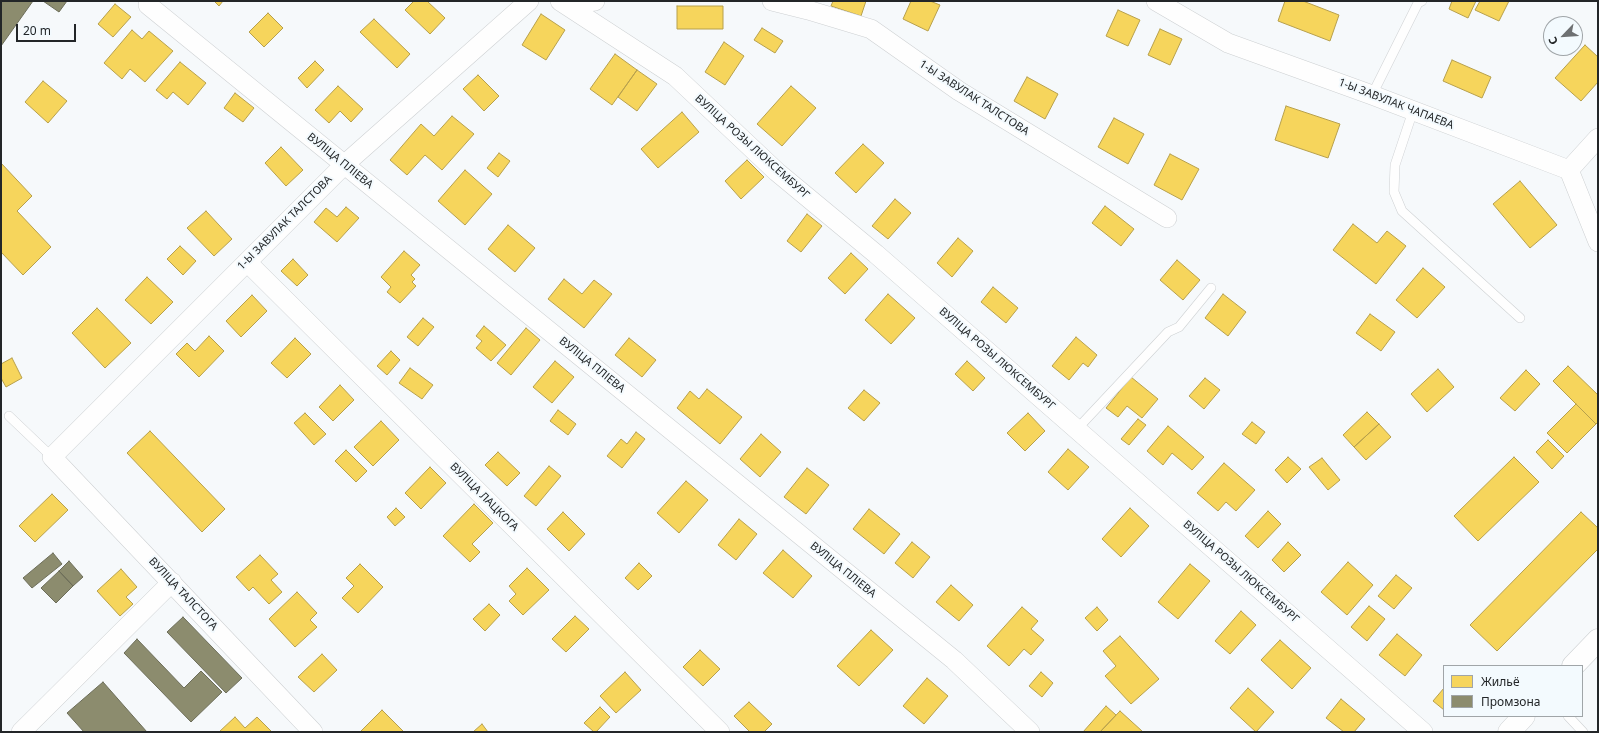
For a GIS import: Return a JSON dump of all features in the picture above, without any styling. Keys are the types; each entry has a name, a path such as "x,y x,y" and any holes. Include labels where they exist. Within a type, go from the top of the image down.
{"main road":[{"path":"1574,665 1598,640"},
{"path":"1509,732 1523,717"}],"street":[{"name":"1-Ы ЗАВУЛАК ТАЛСТОВА","path":"52,457 344,164 529,1"},
{"path":"563,3 595,1"},
{"name":"1-Ы ЗАВУЛАК ТАЛСТОВА","path":"772,1 871,29 959,90 1167,218"},
{"name":"1-Ы ЗАВУЛАК ЧАПАЕВА","path":"1156,1 1228,43 1372,94 1569,170"},
{"name":"ВУЛІЦА РОЗЫ ЛЮКСЕМБУРГ","path":"563,3 675,76 777,172 876,254 1423,732"},
{"name":"ВУЛІЦА ПЛІЕВА","path":"148,5 954,660 1030,732"},
{"path":"1598,138 1569,170 1598,242"},
{"name":"ВУЛІЦА ЛАЦКОГА","path":"247,262 720,732"},
{"name":"ВУЛІЦА ТАЛСТОГА","path":"52,457 313,732"},
{"path":"20,732 172,582"}],"lane":[{"path":"1372,94 1418,2"},
{"path":"1413,110 1395,165 1394,192 1402,211 1520,318"},
{"path":"1077,429 1168,332 1179,327 1211,288"},
{"path":"9,416 52,457"},
{"path":"1569,717 1583,732"}],"building: Жильё":[{"path":"214,1 223,1 219,6"},
{"path":"414,1 427,1 445,18 430,34 405,10"},
{"path":"833,1 866,1 861,16 831,6"},
{"path":"911,1 930,1 940,5 928,31 903,19"},
{"path":"1285,1 1303,1 1339,15 1330,41 1278,21"},
{"path":"1452,1 1476,1 1468,18 1449,9"},
{"path":"1480,1 1509,1 1499,21 1475,10"},
{"path":"115,4 131,17 113,37 98,24"},
{"path":"677,6 723,6 723,29 677,29"},
{"path":"1118,10 1140,20 1128,46 1106,36"},
{"path":"268,13 283,28 264,47 249,32"},
{"path":"541,14 565,30 546,60 522,45"},
{"path":"374,19 410,54 397,68 360,32"},
{"path":"762,28 783,41 775,53 754,40"},
{"path":"1160,29 1182,39 1170,65 1148,55"},
{"path":"132,30 142,39 149,31 173,51 145,82 130,69 122,79 104,63"},
{"path":"724,42 744,56 725,85 705,72"},
{"path":"1585,45 1598,57 1598,82 1581,101 1555,78 1575,56 1583,56 1583,47"},
{"path":"615,54 637,70 612,105 590,89"},
{"path":"1452,60 1491,77 1482,98 1443,81"},
{"path":"315,61 324,70 307,88 298,78"},
{"path":"180,62 206,83 188,105 173,92 167,99 156,90"},
{"path":"637,70 657,84 637,111 618,97"},
{"path":"478,75 499,96 484,111 463,89"},
{"path":"1027,77 1058,94 1045,119 1014,101"},
{"path":"43,81 67,101 48,123 25,102"},
{"path":"338,86 363,109 351,122 340,111 329,123 315,110"},
{"path":"791,86 816,108 782,146 757,124"},
{"path":"235,93 254,108 243,122 224,108"},
{"path":"1286,106 1340,124 1328,158 1275,140"},
{"path":"682,112 699,132 658,168 641,149"},
{"path":"452,116 474,134 442,170 425,155 407,175 390,160 421,124 434,136"},
{"path":"1114,118 1144,134 1128,164 1098,147"},
{"path":"863,144 884,163 856,193 835,173"},
{"path":"281,147 303,170 286,186 265,163"},
{"path":"499,153 510,161 498,177 487,168"},
{"path":"1170,154 1199,169 1182,200 1154,185"},
{"path":"747,160 764,177 741,199 725,181"},
{"path":"1,163 32,196 17,211 51,247 23,275 1,252"},
{"path":"465,170 492,194 465,225 438,201"},
{"path":"1520,181 1557,225 1530,248 1493,204"},
{"path":"895,199 911,213 888,239 872,226"},
{"path":"1105,206 1134,229 1121,246 1092,223"},
{"path":"346,207 359,218 337,242 314,222 326,208 337,217"},
{"path":"206,211 232,239 214,256 187,228"},
{"path":"807,214 822,226 801,252 787,241"},
{"path":"1353,224 1377,243 1387,231 1406,246 1376,284 1333,250"},
{"path":"508,225 535,248 515,272 488,249"},
{"path":"958,238 973,251 952,277 937,263"},
{"path":"180,246 196,261 183,275 167,259"},
{"path":"404,251 420,265 411,275 415,279 412,282 416,286 400,303 387,292 391,287 381,277"},
{"path":"851,253 868,269 845,294 828,278"},
{"path":"293,259 308,275 297,286 281,271"},
{"path":"1177,260 1200,280 1183,300 1160,280"},
{"path":"1423,268 1445,287 1417,318 1396,300"},
{"path":"147,277 173,302 151,324 125,300"},
{"path":"564,279 582,294 594,280 612,294 584,328 548,299"},
{"path":"993,287 1018,308 1006,323 981,302"},
{"path":"888,294 915,318 891,344 865,320"},
{"path":"1223,294 1246,312 1228,336 1205,318"},
{"path":"252,295 267,311 241,337 226,321"},
{"path":"97,308 131,343 105,368 72,333"},
{"path":"1370,314 1395,332 1381,351 1356,333"},
{"path":"423,318 434,327 418,346 407,337"},
{"path":"484,326 506,345 491,361 476,348 482,341 476,336"},
{"path":"526,328 540,340 511,375 497,363"},
{"path":"209,336 224,351 199,377 176,354 187,343 195,351"},
{"path":"1076,337 1097,355 1088,367 1083,363 1069,380 1052,366"},
{"path":"295,338 311,354 287,378 271,363"},
{"path":"629,338 656,360 642,377 615,355"},
{"path":"391,351 400,360 387,375 377,366"},
{"path":"12,358 22,378 6,387 1,378 1,364"},
{"path":"555,361 574,377 552,403 533,387"},
{"path":"967,361 985,378 973,391 955,374"},
{"path":"1568,366 1598,395 1598,422 1596,424 1553,381"},
{"path":"410,368 433,385 422,399 399,383"},
{"path":"1438,369 1454,387 1427,412 1411,394"},
{"path":"1526,370 1540,384 1515,411 1500,398"},
{"path":"1131,377 1158,399 1142,418 1127,406 1118,417 1106,408"},
{"path":"1205,378 1220,390 1204,409 1189,396"},
{"path":"340,385 354,400 333,421 319,407"},
{"path":"707,389 742,417 720,444 677,408 690,391 699,399"},
{"path":"864,390 880,403 864,421 848,408"},
{"path":"1576,404 1596,424 1567,453 1547,433"},
{"path":"558,410 576,424 568,435 550,421"},
{"path":"1367,412 1379,424 1354,447 1343,435"},
{"path":"305,413 326,434 314,445 294,423"},
{"path":"1028,413 1045,431 1025,451 1007,433"},
{"path":"1138,419 1146,425 1129,445 1121,439"},
{"path":"381,421 399,440 373,466 354,447"},
{"path":"1252,422 1265,432 1256,444 1242,434"},
{"path":"1379,424 1391,437 1366,460 1354,447"},
{"path":"1168,426 1204,457 1192,470 1172,453 1163,465 1147,451"},
{"path":"150,431 225,509 202,532 127,453"},
{"path":"636,432 645,439 622,468 607,456 621,439 627,444"},
{"path":"761,434 781,452 760,477 740,459"},
{"path":"1548,440 1564,456 1552,469 1536,452"},
{"path":"1068,449 1089,467 1068,490 1048,472"},
{"path":"346,450 367,471 356,482 335,461"},
{"path":"498,452 520,473 507,486 485,465"},
{"path":"1288,457 1301,469 1287,483 1275,470"},
{"path":"1514,457 1539,482 1478,541 1454,516"},
{"path":"1322,458 1340,480 1328,490 1309,467"},
{"path":"1224,463 1255,490 1236,511 1226,502 1218,511 1197,493"},
{"path":"549,466 561,476 536,506 524,496"},
{"path":"430,467 446,483 421,509 405,493"},
{"path":"807,468 829,485 806,514 784,497"},
{"path":"686,481 708,500 679,533 657,513"},
{"path":"52,494 68,510 35,542 19,526"},
{"path":"474,504 493,523 472,544 480,552 470,562 443,536"},
{"path":"396,508 405,517 395,526 387,517"},
{"path":"1130,508 1149,526 1121,557 1102,539"},
{"path":"869,509 900,534 884,554 853,529"},
{"path":"1268,511 1281,524 1258,548 1245,536"},
{"path":"563,512 585,534 569,551 547,529"},
{"path":"1581,512 1598,528 1598,549 1497,651 1470,625"},
{"path":"739,519 757,534 736,560 718,545"},
{"path":"912,542 930,557 913,578 895,563"},
{"path":"1288,542 1301,555 1284,572 1272,560"},
{"path":"783,550 812,576 793,598 763,573"},
{"path":"260,555 278,574 271,580 282,592 269,604 253,587 249,591 236,577"},
{"path":"1348,562 1373,585 1347,615 1321,592"},
{"path":"639,563 652,576 638,590 625,578"},
{"path":"360,564 383,587 358,613 342,598 354,586 346,578"},
{"path":"1190,564 1210,581 1178,619 1158,602"},
{"path":"527,568 549,590 523,615 509,601 516,594 509,586"},
{"path":"121,569 137,587 126,597 133,604 120,616 97,591"},
{"path":"1396,575 1412,588 1394,609 1378,596"},
{"path":"951,585 973,605 959,621 936,602"},
{"path":"297,592 317,613 310,620 317,627 295,647 269,619"},
{"path":"489,604 500,615 485,631 473,619"},
{"path":"1369,606 1385,619 1367,641 1351,627"},
{"path":"1022,607 1038,621 1031,629 1044,640 1031,655 1024,649 1009,666 987,646"},
{"path":"1097,607 1108,620 1097,631 1085,618"},
{"path":"1241,611 1256,625 1230,654 1215,641"},
{"path":"575,616 589,629 566,652 552,639"},
{"path":"871,630 893,650 859,686 837,666"},
{"path":"1397,634 1422,655 1405,676 1379,655"},
{"path":"1120,636 1159,679 1131,704 1105,676 1116,666 1103,651"},
{"path":"1280,640 1311,668 1292,689 1261,660"},
{"path":"700,650 720,669 703,686 683,667"},
{"path":"322,654 337,670 314,692 298,677"},
{"path":"625,672 641,690 616,713 600,696"},
{"path":"1041,672 1053,683 1042,697 1029,686"},
{"path":"927,678 948,696 924,724 903,706"},
{"path":"1248,688 1274,712 1256,732 1230,708"},
{"path":"1443,689 1443,709 1433,701"},
{"path":"1341,699 1365,719 1354,732 1344,732 1326,718"},
{"path":"749,702 772,724 764,732 750,732 734,716"},
{"path":"1106,706 1116,715 1100,732 1083,732"},
{"path":"600,707 610,717 596,732 594,732 584,723"},
{"path":"382,710 404,732 360,732"},
{"path":"1120,711 1142,731 1142,732 1100,732"},
{"path":"235,717 245,728 257,717 272,732 219,732"},
{"path":"482,724 488,732 473,732"}],"building: Промзона":[{"path":"1,1 33,1 1,46"},
{"path":"43,1 67,1 59,12"},
{"path":"53,553 62,564 32,588 23,578"},
{"path":"69,561 83,577 73,586 59,571"},
{"path":"59,571 73,586 56,603 41,588"},
{"path":"183,617 242,678 226,693 167,632"},
{"path":"137,639 184,688 201,671 222,692 191,722 124,653"},
{"path":"103,682 147,732 84,732 67,713"}]}
